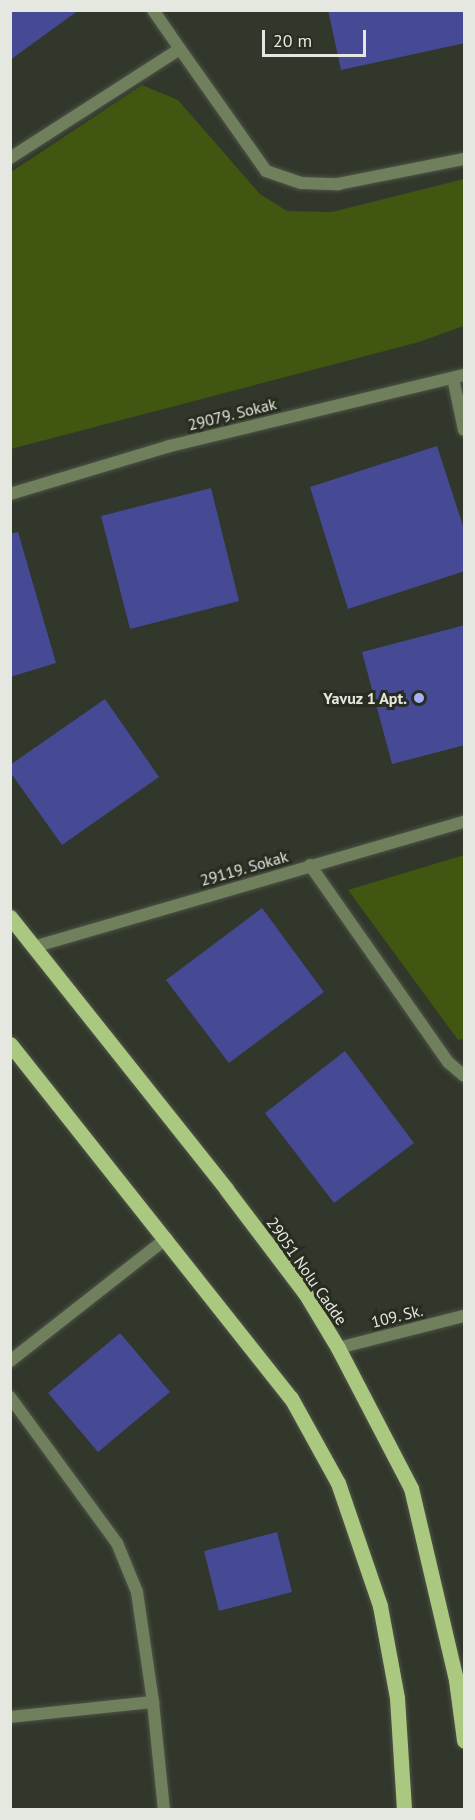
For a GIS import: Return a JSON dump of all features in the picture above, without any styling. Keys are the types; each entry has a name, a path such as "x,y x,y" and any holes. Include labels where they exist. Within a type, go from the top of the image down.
{"main road":[{"name":"29051 Nolu Cadde","path":"10,917 226,1189 305,1293 338,1348 411,1488 456,1680 465,1740"},
{"path":"10,1044 167,1238 291,1398 338,1483 380,1606 397,1698 404,1809"}],"street":[{"path":"153,10 266,171 301,183 338,184 465,159"},
{"path":"10,158 180,49"},
{"path":"459,376 465,430"},
{"name":"29079. Sokak","path":"10,494 170,446 459,376"},
{"name":"29119. Sokak","path":"33,947 465,822"},
{"path":"310,865 447,1062 465,1076"},
{"path":"10,1361 167,1238"},
{"name":"109. Sk.","path":"338,1348 465,1316"},
{"path":"10,1398 117,1543 137,1592 153,1702 164,1809"},
{"path":"10,1717 153,1702"}],"green space":[{"path":"142,85 178,100 260,194 287,211 332,212 464,179 464,326 419,342 11,449 11,172"},
{"path":"464,855 464,1039 458,1040 348,890"}],"building":[{"path":"10,10 79,10 10,60"},
{"path":"328,10 465,10 465,43 341,70"},
{"path":"437,446 465,532 465,571 348,609 310,487"},
{"path":"211,488 239,601 130,629 101,516"},
{"path":"18,532 56,663 10,677 10,534"},
{"name":"Yavuz 1 Apt.","path":"465,625 465,745 392,764 362,652"},
{"path":"105,699 159,777 62,845 10,772 10,765"},
{"path":"262,908 324,992 229,1063 166,980"},
{"path":"345,1051 414,1143 334,1203 265,1113"},
{"path":"120,1333 170,1392 98,1452 48,1393"},
{"path":"277,1532 292,1592 219,1611 204,1551"}],"place":[{"name":"Yavuz 1 Apt.","path":"419,698"}]}
